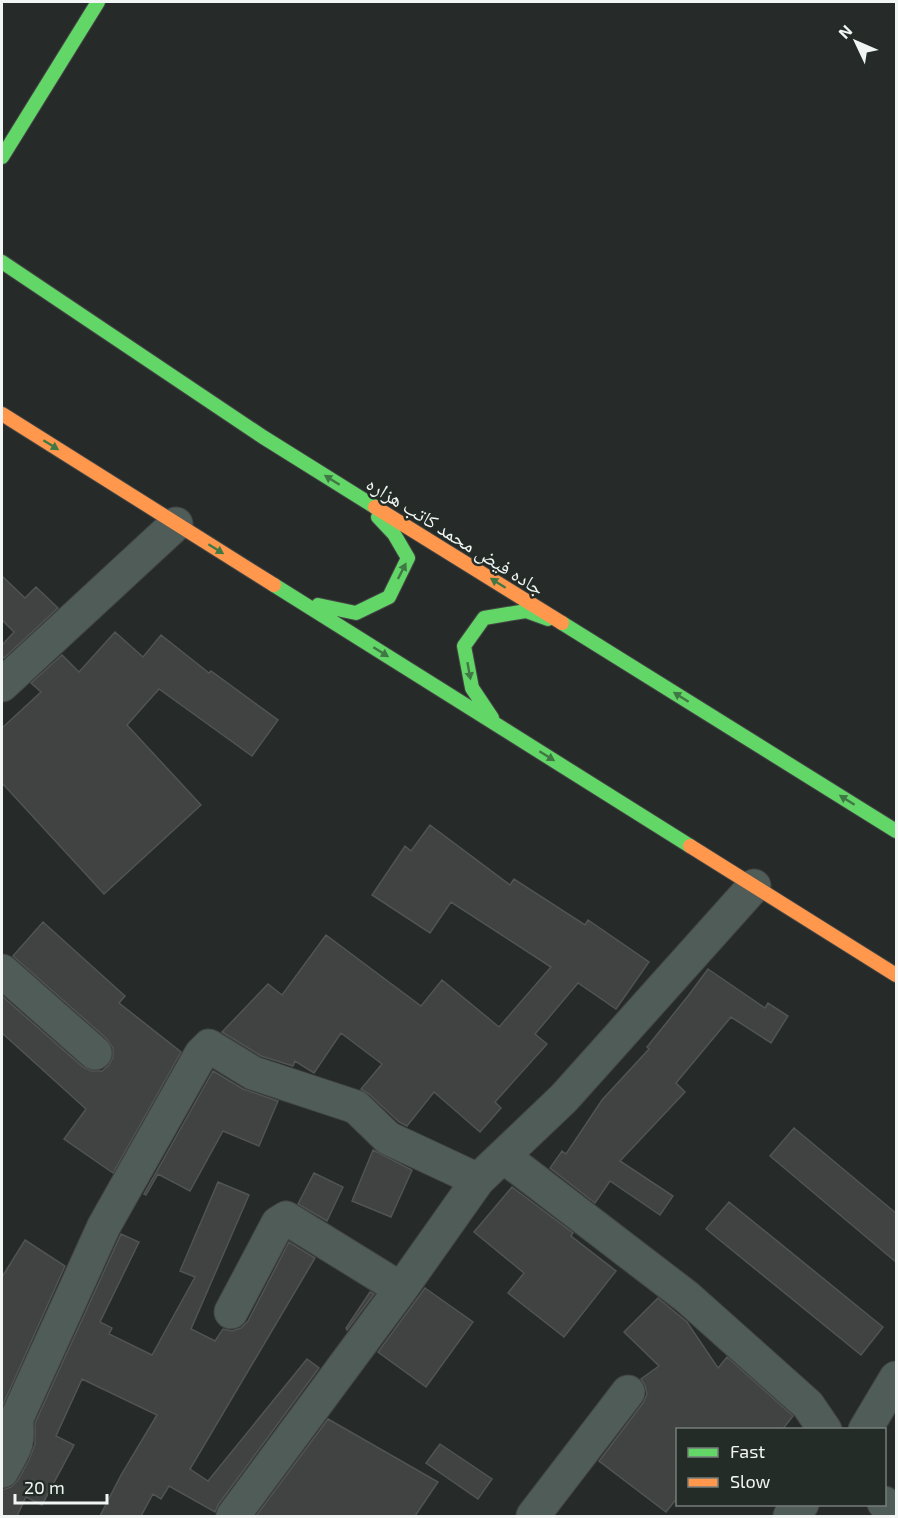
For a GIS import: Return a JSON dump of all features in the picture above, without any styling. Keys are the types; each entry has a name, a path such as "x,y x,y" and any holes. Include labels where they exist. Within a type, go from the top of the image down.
{"main road":[{"path":"2,157 98,2"},
{"name":"جاده فیض محمد کاتب هزاره","path":"2,262 263,437 897,831"},
{"path":"2,414 897,975"},
{"path":"301,602 356,613 388,597 408,558 394,534 359,497"},
{"path":"497,725 472,688 464,646 484,618 526,611 564,624"}],"street":[{"path":"2,685 176,524"},
{"path":"233,1516 402,1289 478,1180 564,1098 754,886"},
{"path":"2,970 95,1053"},
{"path":"2,1471 17,1442 19,1434 16,1420 104,1226 201,1054 209,1046 253,1073 356,1107 388,1138 478,1180"},
{"path":"503,1156 687,1297 808,1405 824,1428"},
{"path":"231,1312 279,1223 286,1218 402,1289"},
{"path":"866,1428 897,1378"},
{"path":"532,1516 628,1392"},
{"path":"886,1504 897,1516"}],"building":[{"path":"2,576 25,598 36,587 58,608 4,658 2,645 14,632 2,620"},
{"path":"115,632 143,657 161,635 209,673 211,671 278,720 252,756 159,689 127,725 201,805 104,894 2,783 2,728 41,692 31,683 62,655 79,672"},
{"path":"430,825 510,885 514,879 585,925 588,920 649,962 616,1009 578,983 535,1034 547,1044 495,1102 501,1108 480,1132 434,1092 407,1126 399,1122 361,1089 382,1064 341,1033 314,1073 295,1061 293,1066 261,1056 222,1032 268,984 282,995 326,935 421,1006 442,980 499,1027 551,967 451,902 430,933 372,895 405,846 411,851"},
{"path":"43,922 125,996 119,1003 181,1052 113,1173 64,1139 86,1109 2,1033 2,996 83,1067 92,1071 102,1071 113,1057 113,1048 107,1039 13,956"},
{"path":"708,969 765,1008 768,1003 788,1016 771,1043 731,1017 676,1083 685,1092 620,1161 673,1196 660,1215 610,1181 595,1203 550,1168 562,1151 566,1154 602,1100 649,1049 647,1047"},
{"path":"213,1071 243,1089 278,1101 259,1146 223,1131 190,1191 158,1174 146,1195 144,1194"},
{"path":"794,1128 897,1214 897,1263 770,1156"},
{"path":"373,1150 412,1170 391,1217 352,1201"},
{"path":"314,1173 343,1187 327,1221 298,1204"},
{"path":"218,1182 249,1195 191,1329 215,1341 223,1329 232,1331 241,1328 248,1321 289,1242 315,1258 190,1469 208,1481 307,1359 319,1368 215,1512 169,1486 161,1499 153,1494 141,1516 100,1516 121,1475 157,1415 82,1379 56,1436 74,1445 42,1505 26,1497 17,1516 2,1516 2,1490 11,1487 18,1480 29,1460 35,1444 35,1423 121,1234 139,1242 100,1322 112,1328 109,1334 152,1355 195,1277 180,1271"},
{"path":"512,1187 573,1233 571,1236 616,1271 564,1337 508,1293 524,1273 474,1232"},
{"path":"729,1202 883,1327 861,1355 706,1229"},
{"path":"25,1240 65,1266 2,1407 2,1277"},
{"path":"425,1288 473,1322 426,1387 378,1352"},
{"path":"370,1292 374,1294 347,1330 346,1328"},
{"path":"658,1298 687,1322 718,1368 727,1357 793,1416 784,1428 676,1428 676,1500 666,1512 599,1461 643,1403 647,1394 641,1379 659,1366 624,1332"},
{"path":"328,1419 438,1482 415,1516 256,1516"},
{"path":"440,1444 492,1479 478,1499 426,1463"}],"traffic: fast":[{"path":"2,157 98,2"},
{"path":"2,262 263,437 375,507"},
{"path":"318,605 356,613 389,597 408,558 394,534 378,517"},
{"path":"274,585 690,846"},
{"path":"492,718 472,688 464,646 484,618 526,611 548,619"},
{"path":"562,623 896,831"}],"traffic: slow":[{"path":"2,414 274,585"},
{"path":"375,507 562,623"},
{"path":"690,846 896,975"}]}
